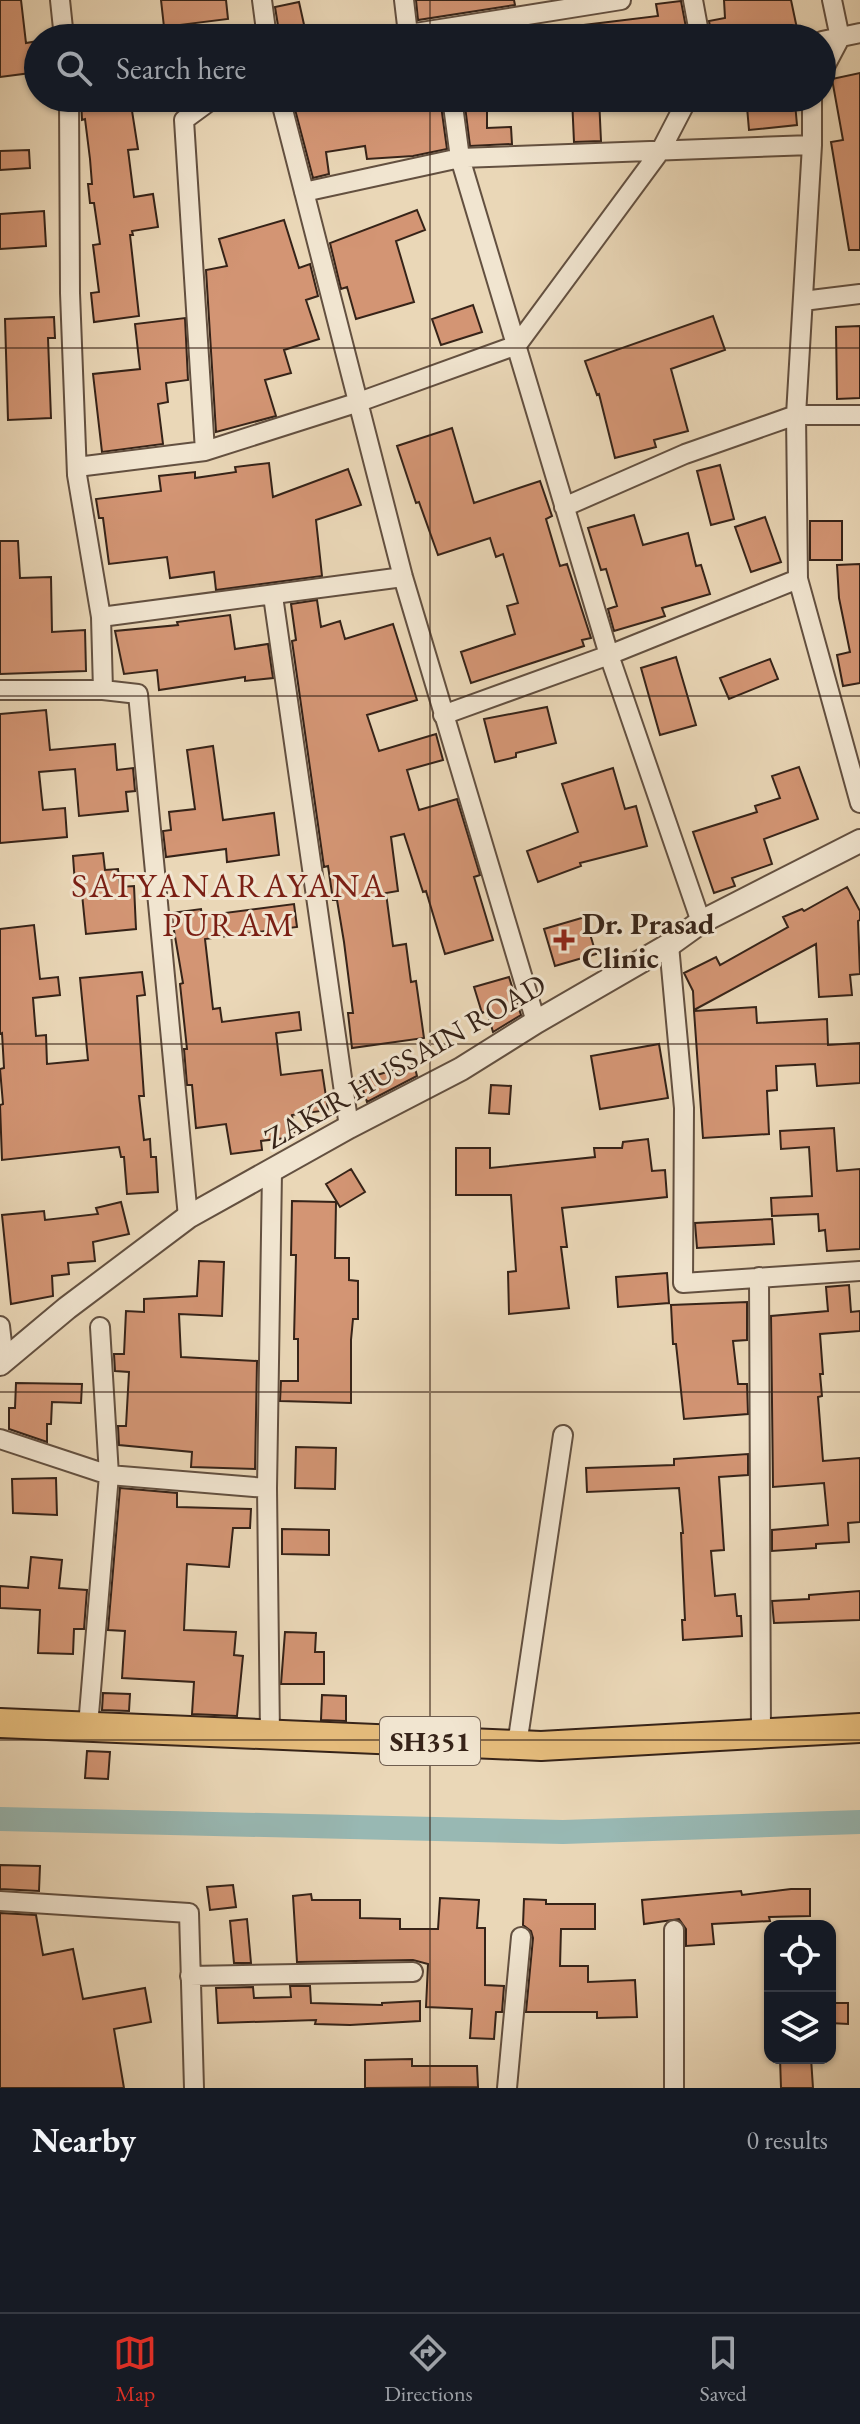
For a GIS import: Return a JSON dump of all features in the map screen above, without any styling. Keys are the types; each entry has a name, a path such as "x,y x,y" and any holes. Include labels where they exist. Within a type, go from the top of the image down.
{"main road":[{"name":"SH351","path":"0,1723 541,1746 860,1728"}],"street":[{"path":"60,0 63,24"},
{"path":"262,0 265,24"},
{"path":"404,0 407,24"},
{"path":"477,24 544,6 621,0"},
{"path":"693,0 697,24"},
{"path":"831,24 832,0"},
{"path":"836,38 860,33"},
{"path":"69,112 70,293 77,467 101,617 103,690"},
{"path":"195,112 184,120 205,451"},
{"path":"284,112 403,577 536,1022"},
{"path":"454,112 460,158 609,655 701,922"},
{"path":"77,467 205,451 359,402 517,345 661,150 681,112"},
{"path":"812,112 796,415 798,579 860,803"},
{"path":"304,192 460,158 812,145"},
{"path":"803,301 860,294"},
{"path":"564,507 685,454 796,415 860,415"},
{"path":"101,617 403,577"},
{"path":"443,715 609,655 798,579"},
{"path":"273,596 349,1127"},
{"path":"0,690 103,690 138,694 188,1217"},
{"name":"ZAKIR HUSSAIN ROAD","path":"2,1362 67,1308 188,1217 461,1069 669,945 701,922 860,841"},
{"path":"669,945 684,1108 683,1283 860,1271"},
{"path":"270,1734 267,1488 272,1172"},
{"path":"759,1277 761,1735"},
{"path":"0,1326 2,1362"},
{"path":"88,1726 109,1475 100,1327"},
{"path":"517,1745 563,1435"},
{"path":"0,1439 109,1475 267,1488"},
{"path":"0,1901 189,1913 194,2088"},
{"path":"674,1930 674,2088"},
{"path":"507,2088 521,1937"},
{"path":"190,1976 413,1972"}],"building":[{"path":"0,0 21,0 24,74 0,77"},
{"path":"161,0 226,0 228,19 164,24"},
{"path":"416,0 514,0 515,5 418,20"},
{"path":"724,0 791,0 796,24 710,24 709,21 725,18"},
{"path":"681,1 685,24 592,24 658,16 656,4"},
{"path":"299,2 304,24 278,24 275,7"},
{"path":"860,73 860,250 849,250 831,142 843,140 836,101 836,78"},
{"path":"82,112 132,112 138,149 128,150 134,197 153,194 158,227 132,231 133,235 130,235 139,316 94,322 91,293 99,292 93,245 100,244 94,203 90,203 90,159 85,119 82,120"},
{"path":"296,112 442,112 447,149 413,156 367,159 365,146 326,152 329,174 313,178"},
{"path":"466,112 487,112 487,128 511,127 512,144 470,146"},
{"path":"573,112 600,112 601,141 574,142"},
{"path":"747,112 796,112 797,125 749,130"},
{"path":"29,150 30,168 0,170 0,151"},
{"path":"417,210 425,230 396,241 414,302 356,319 347,287 341,289 330,243"},
{"path":"44,211 46,246 0,249 0,214"},
{"path":"284,220 299,268 310,264 318,296 306,300 319,339 284,350 291,373 265,380 276,416 216,432 206,270 227,266 219,239"},
{"path":"473,305 482,332 441,345 432,319"},
{"path":"713,316 725,350 671,369 688,431 654,440 656,447 615,458 599,394 585,361"},
{"path":"54,317 55,338 48,338 51,418 8,420 5,319"},
{"path":"185,318 188,380 166,383 168,402 158,404 163,444 102,452 93,374 140,369 135,324"},
{"path":"860,326 860,398 837,399 836,327"},
{"path":"452,428 474,503 540,481 552,516 546,519 560,566 567,564 591,638 582,640 584,646 471,683 461,652 515,634 507,606 518,603 503,554 496,557 490,538 438,555 397,446"},
{"path":"269,463 273,497 348,469 361,505 316,520 322,576 216,590 214,572 170,578 167,557 109,564 103,518 99,518 96,499 161,491 159,476 195,472 195,478 236,472 235,467"},
{"path":"720,465 734,519 711,525 697,471"},
{"path":"634,515 643,545 688,533 696,566 701,565 710,594 662,608 665,616 614,631 608,609 617,606 606,569 601,570 588,528"},
{"path":"765,517 781,562 751,572 735,527"},
{"path":"810,521 842,521 842,560 810,560"},
{"path":"0,541 18,541 20,578 51,577 52,632 85,630 86,671 0,674"},
{"path":"860,564 860,683 843,686 837,655 850,652 839,598 837,565"},
{"path":"317,600 321,627 340,621 345,639 393,624 417,700 367,715 379,751 436,734 443,760 407,770 419,810 457,799 480,875 474,877 493,940 445,954 404,834 391,837 398,891 386,893 393,946 406,944 411,982 416,981 424,1038 352,1048 348,1013 353,1013 344,942 328,866 324,867 292,641 296,640 291,604"},
{"path":"230,615 235,649 268,644 273,678 245,681 245,677 159,690 157,670 124,674 115,631 178,625 177,622"},
{"path":"676,657 696,725 660,735 641,668"},
{"path":"770,659 778,679 729,699 720,678"},
{"path":"547,707 556,743 495,762 484,719"},
{"path":"46,710 50,750 115,744 117,770 133,768 135,791 126,792 128,811 79,816 75,769 39,772 43,810 65,808 67,837 0,843 0,714"},
{"path":"213,746 223,820 274,813 279,855 227,862 226,849 166,857 163,831 171,830 169,812 195,809 187,750"},
{"path":"799,767 818,819 764,839 772,864 732,878 735,886 714,893 693,832 757,812 755,806 780,798 772,776"},
{"path":"613,768 625,809 636,806 647,846 580,863 581,866 538,882 527,851 578,832 562,784"},
{"path":"103,853 105,870 118,869 120,887 134,886 136,929 86,934 81,884 75,884 73,856"},
{"path":"847,887 860,911 860,974 850,975 852,995 819,997 816,944 694,1010 693,991 684,973 716,957 720,965 788,927 783,917 802,909 804,911"},
{"path":"294,904 297,927 205,939 213,1009 220,1008 222,1022 299,1012 301,1030 276,1033 281,1075 322,1070 328,1110 292,1115 295,1137 261,1141 262,1150 231,1154 226,1124 196,1128 192,1085 187,1085 184,1049 187,1049 180,984 183,983 171,913 201,909 202,916"},
{"path":"585,917 596,954 555,966 544,929"},
{"path":"34,925 40,979 58,977 60,995 33,998 36,1036 46,1035 47,1064 88,1060 80,978 142,972 145,995 137,996 144,1096 139,1096 144,1140 150,1139 151,1157 156,1157 158,1192 127,1194 124,1157 121,1157 119,1147 2,1160 0,1069 4,1068 0,1034 0,929"},
{"path":"509,977 521,1015 493,1032 487,1011 482,1013 474,987"},
{"path":"756,1007 757,1023 827,1019 828,1045 860,1043 860,1083 817,1086 815,1064 776,1066 777,1090 767,1091 769,1134 703,1138 694,1011"},
{"path":"659,1044 668,1098 600,1109 591,1056"},
{"path":"414,1064 417,1076 367,1102 360,1080"},
{"path":"491,1085 511,1086 509,1114 489,1113"},
{"path":"834,1128 837,1171 860,1169 860,1249 827,1251 825,1230 819,1231 818,1214 772,1216 771,1198 812,1196 809,1147 781,1149 780,1131"},
{"path":"648,1139 652,1171 665,1170 667,1197 562,1208 567,1247 561,1247 569,1308 509,1314 508,1272 516,1271 511,1195 456,1195 456,1148 490,1148 490,1168 595,1157 594,1148 622,1148 623,1142"},
{"path":"351,1169 365,1192 340,1207 326,1184"},
{"path":"292,1201 336,1202 335,1258 349,1258 349,1280 358,1281 358,1319 353,1319 351,1340 351,1403 280,1401 281,1381 298,1381 298,1339 294,1339 296,1255 291,1255"},
{"path":"121,1202 129,1234 93,1242 95,1261 68,1263 69,1274 52,1276 53,1296 11,1304 2,1215 44,1211 45,1220 98,1214 96,1208"},
{"path":"772,1219 774,1244 697,1248 695,1223"},
{"path":"199,1261 224,1262 222,1316 179,1314 181,1357 257,1361 255,1469 191,1467 192,1452 119,1445 118,1426 126,1426 129,1372 115,1371 114,1354 124,1354 126,1311 144,1312 144,1299 197,1296"},
{"path":"667,1273 669,1303 618,1307 616,1277"},
{"path":"849,1285 851,1312 860,1311 860,1331 820,1334 823,1374 820,1374 822,1396 818,1397 823,1461 860,1458 860,1522 848,1523 849,1542 772,1551 772,1530 828,1525 824,1483 773,1487 771,1316 828,1311 826,1287"},
{"path":"747,1302 747,1340 733,1341 738,1384 747,1384 748,1414 684,1419 676,1344 673,1344 671,1305"},
{"path":"16,1383 82,1384 81,1403 52,1402 47,1442 9,1429 9,1408 15,1408"},
{"path":"296,1447 336,1448 335,1489 295,1488"},
{"path":"748,1454 748,1475 719,1477 724,1550 711,1551 715,1596 735,1594 742,1636 683,1640 683,1533 679,1488 587,1492 586,1468 674,1465 674,1459"},
{"path":"56,1478 57,1515 13,1513 12,1479"},
{"path":"120,1488 177,1493 177,1507 251,1509 250,1528 233,1528 229,1567 187,1564 184,1630 236,1632 234,1655 243,1656 237,1716 192,1714 194,1682 122,1678 125,1631 108,1630"},
{"path":"282,1529 329,1530 329,1555 282,1554"},
{"path":"31,1557 62,1560 59,1588 87,1590 84,1629 74,1629 73,1654 38,1653 40,1610 0,1608 0,1586 28,1588"},
{"path":"860,1591 860,1620 774,1623 772,1601"},
{"path":"285,1632 316,1633 315,1652 324,1652 324,1684 281,1684"},
{"path":"103,1693 130,1694 129,1711 102,1710"},
{"path":"322,1695 346,1696 346,1721 321,1720"},
{"path":"87,1751 110,1752 108,1779 85,1778"},
{"path":"0,1865 40,1866 39,1891 0,1889"},
{"path":"233,1885 236,1907 210,1910 207,1887"},
{"path":"810,1889 810,1916 712,1924 714,1944 686,1946 686,1929 679,1919 644,1924 642,1900 741,1891 742,1895"},
{"path":"311,1894 312,1900 360,1900 360,1918 400,1919 400,1929 438,1929 440,1898 479,1900 477,1928 485,1928 485,1985 504,1986 502,2012 496,2012 494,2039 470,2038 472,2009 426,2007 428,1964 413,1960 297,1962 293,1896"},
{"path":"524,1899 546,1900 546,1904 595,1904 595,1929 561,1929 560,1966 588,1966 588,1982 635,1980 637,2017 597,2018 597,2012 526,2012 533,1938 531,1931 523,1925"},
{"path":"0,1913 36,1915 43,1955 73,1949 83,1999 145,1988 151,2022 114,2029 124,2088 0,2088"},
{"path":"247,1919 251,1963 234,1963 230,1921"},
{"path":"290,1986 310,1986 311,2003 382,2005 420,2001 420,2021 350,2025 315,2024 316,2020 218,2023 216,1988 253,1987 254,1998 291,1997"},
{"path":"836,2003 848,2003 848,2024 836,2023"},
{"path":"412,2059 412,2066 477,2066 478,2087 365,2088 365,2060"},
{"path":"780,2064 811,2064 813,2088 781,2088"}],"waterway":[{"path":"0,1819 563,1832 860,1822"}],"place":[{"name":"Dr. Prasad Clinic","path":"564,940"}],"district":[{"name":"SATYANARAYANA PURAM","path":"229,904"}]}
